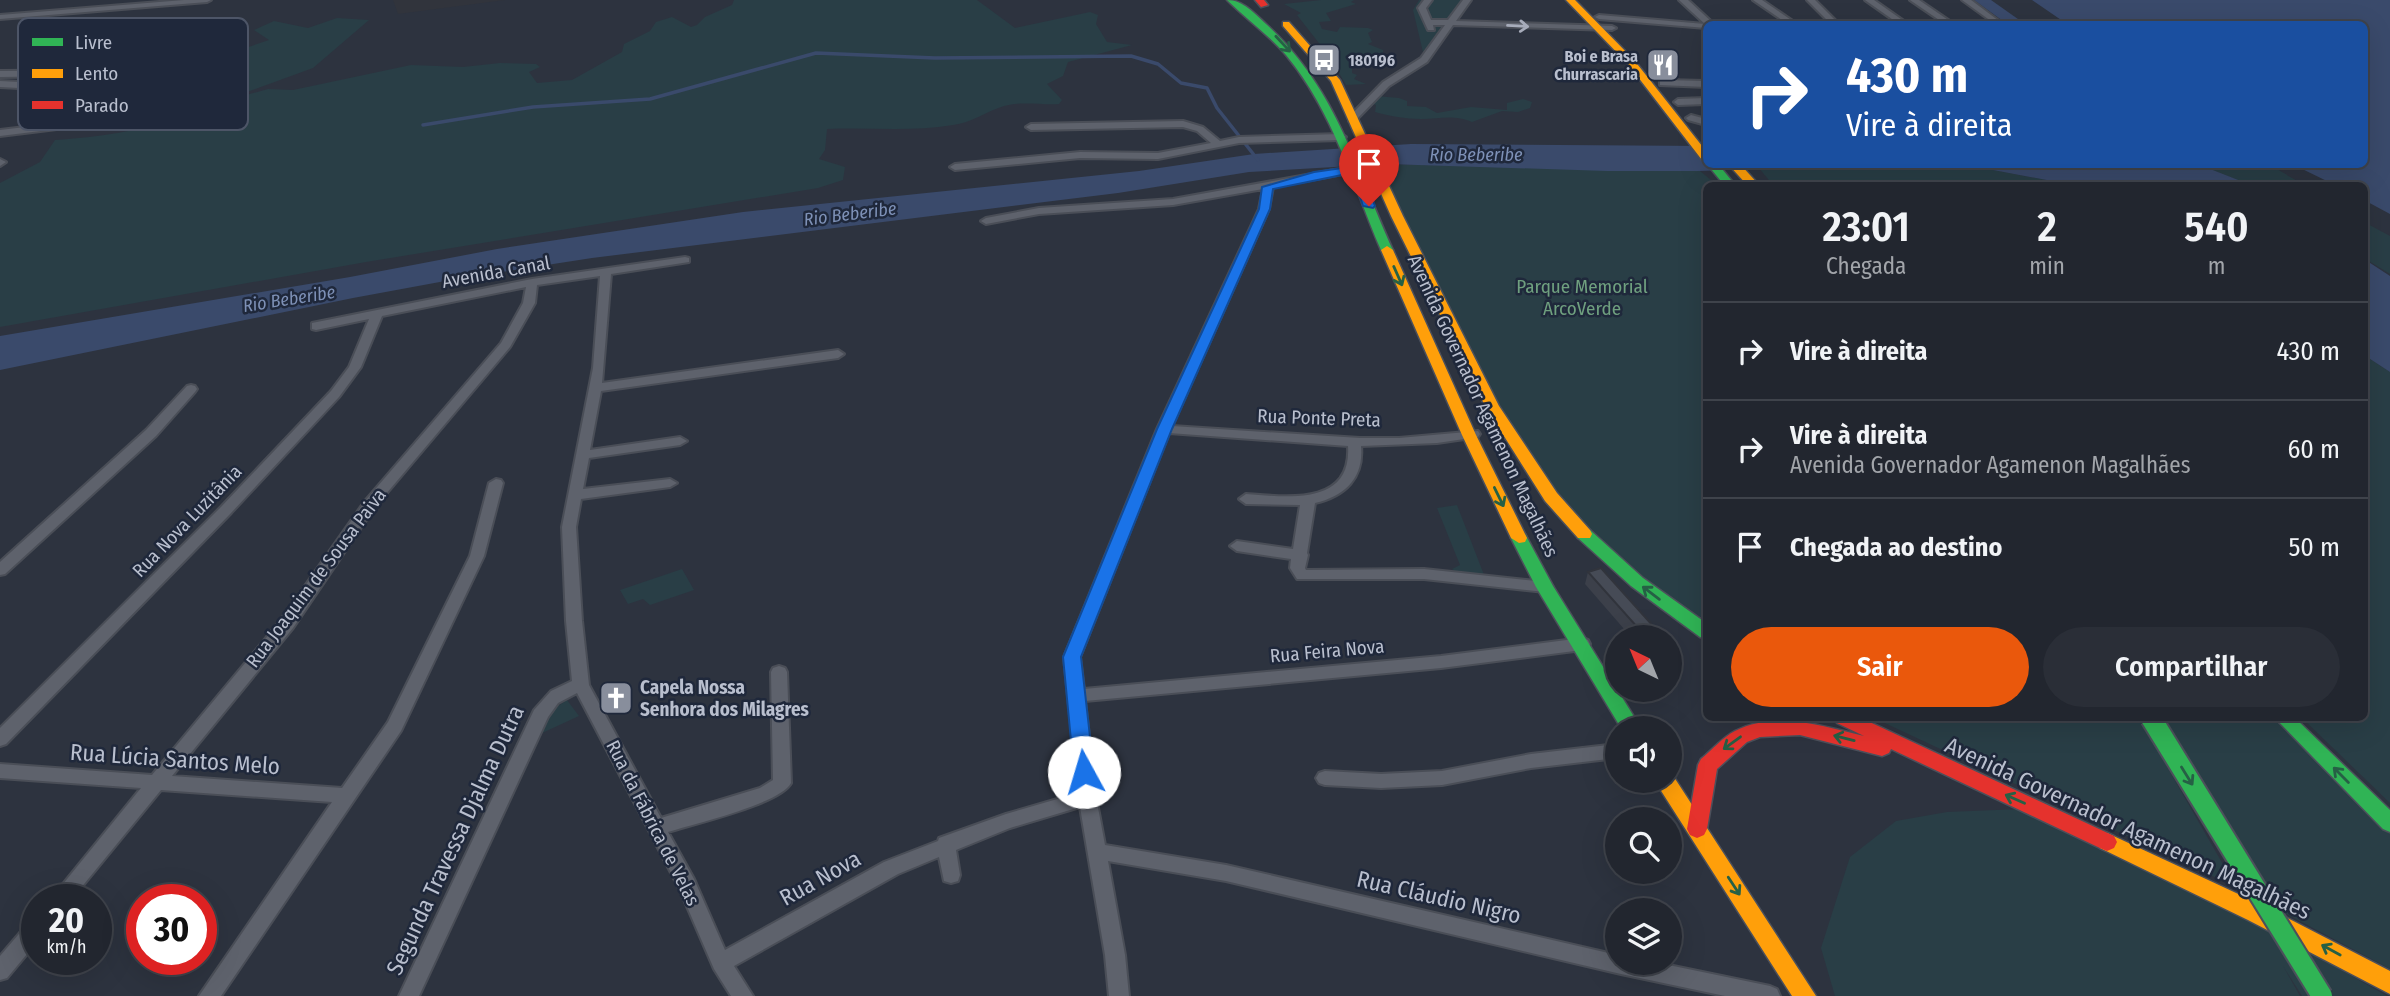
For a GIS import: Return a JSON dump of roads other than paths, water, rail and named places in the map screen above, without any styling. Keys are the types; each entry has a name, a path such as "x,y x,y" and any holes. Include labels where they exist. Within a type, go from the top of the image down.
{"main road":[{"name":"Avenida Governador Agamenon Magalhães","path":"1231,0 1254,16 1295,58 1318,90 1356,168 1375,224 1471,435 1545,587 1624,716"},
{"path":"1570,0 1603,24 1631,62 1700,129"},
{"path":"1582,0 1663,83 1700,129"},
{"name":"Avenida Governador Agamenon Magalhães","path":"1260,2 1302,41 1325,67 1340,91 1373,165 1492,406 1551,497 1597,548 1637,582 1703,630"},
{"path":"1715,168 1727,182"},
{"name":"Avenida Governador Agamenon Magalhães","path":"1850,721 2322,945 2390,983"},
{"path":"2153,721 2322,996"},
{"path":"2287,721 2390,823"},
{"path":"1697,829 1708,765 1727,746 1757,730 1772,727 1810,729 1927,759"},
{"path":"1673,793 1805,996"}],"street":[{"path":"1428,0 1422,8 1436,42"},
{"path":"1352,119 1386,84 1424,60 1467,0"},
{"path":"1683,0 1704,21"},
{"path":"1758,0 1789,21"},
{"path":"1811,0 1832,21"},
{"path":"1869,0 1900,21"},
{"path":"1914,0 1946,21"},
{"path":"1966,0 1994,21"},
{"path":"0,17 207,1"},
{"path":"1428,22 1703,25"},
{"path":"0,74 18,74"},
{"path":"1663,83 1703,84"},
{"path":"0,84 18,85"},
{"path":"1678,102 1703,101"},
{"path":"1031,127 1183,124 1200,128 1217,143"},
{"path":"0,133 25,130"},
{"path":"955,167 1067,156 1158,156 1244,139 1342,138"},
{"path":"986,221 1050,210 1087,210 1173,202 1268,187 1356,168"},
{"path":"1119,996 1115,954 1087,797 1072,657 1164,429 1265,209 1268,187"},
{"name":"Avenida Canal","path":"316,326 532,282 685,260"},
{"name":"Rua da Fábrica de Velas","path":"606,272 599,368 569,527 574,621 581,685 658,827 721,963 743,996"},
{"name":"Rua Joaquim de Sousa Paiva","path":"72,884 287,624 370,504 506,344 529,303 532,282"},
{"name":"Rua Nova Luzitânia","path":"0,739 226,510 335,394 355,368 377,313"},
{"path":"595,388 838,354"},
{"path":"0,570 151,433 191,389"},
{"name":"Rua Ponte Preta","path":"1164,429 1354,441 1471,435"},
{"path":"581,455 680,441"},
{"path":"1246,499 1308,501 1322,497 1345,480 1353,469 1354,441"},
{"path":"209,996 395,726 477,556 496,482"},
{"path":"573,495 670,482"},
{"path":"1308,501 1298,573 1424,574 1545,587"},
{"path":"1237,546 1300,555"},
{"name":"Rua Feira Nova","path":"1076,696 1441,662 1582,644"},
{"path":"658,827 766,794 782,783 779,672"},
{"name":"Segunda Travessa Djalma Dutra","path":"409,996 547,702 556,694 581,685"},
{"path":"1325,778 1442,778 1531,761 1605,752"},
{"name":"Rua Lúcia Santos Melo","path":"0,771 347,796"},
{"name":"Rua Nova","path":"721,963 891,868 1006,822 1087,797"},
{"path":"946,844 951,874"},
{"name":"Rua Cláudio Nigro","path":"1096,851 1226,873 1622,965 1770,996"},
{"path":"0,971 21,946"}],"water":[{"path":"1974,0 1991,0 2021,21 2003,21"},
{"path":"2032,0 2390,0 2390,214 2368,202 2368,182 2329,182 2300,168 2368,168 2368,21 2063,21"},
{"name":"Rio Beberibe","path":"1411,144 1703,146 1703,168 1781,168 1607,171 1386,164 1249,172 1118,193 592,258 456,279 0,370 0,336 350,277 497,249 743,212 1139,171 1254,154"},
{"path":"1982,168 2208,168 2243,182 2057,182"},
{"path":"2368,262 2390,276 2390,372 2368,358"}],"waterway":[{"path":"423,125 533,107 650,99 816,53 935,58 1131,56 1158,64 1181,83 1207,88 1217,108 1258,160"}],"place":[{"name":"180196","path":"1324,60"},
{"name":"Boi e Brasa Churrascaria","path":"1663,65"},
{"name":"Capela Nossa Senhora dos Milagres","path":"616,698"}],"park label":[{"name":"Parque Memorial ArcoVerde","path":"1582,297"}]}
